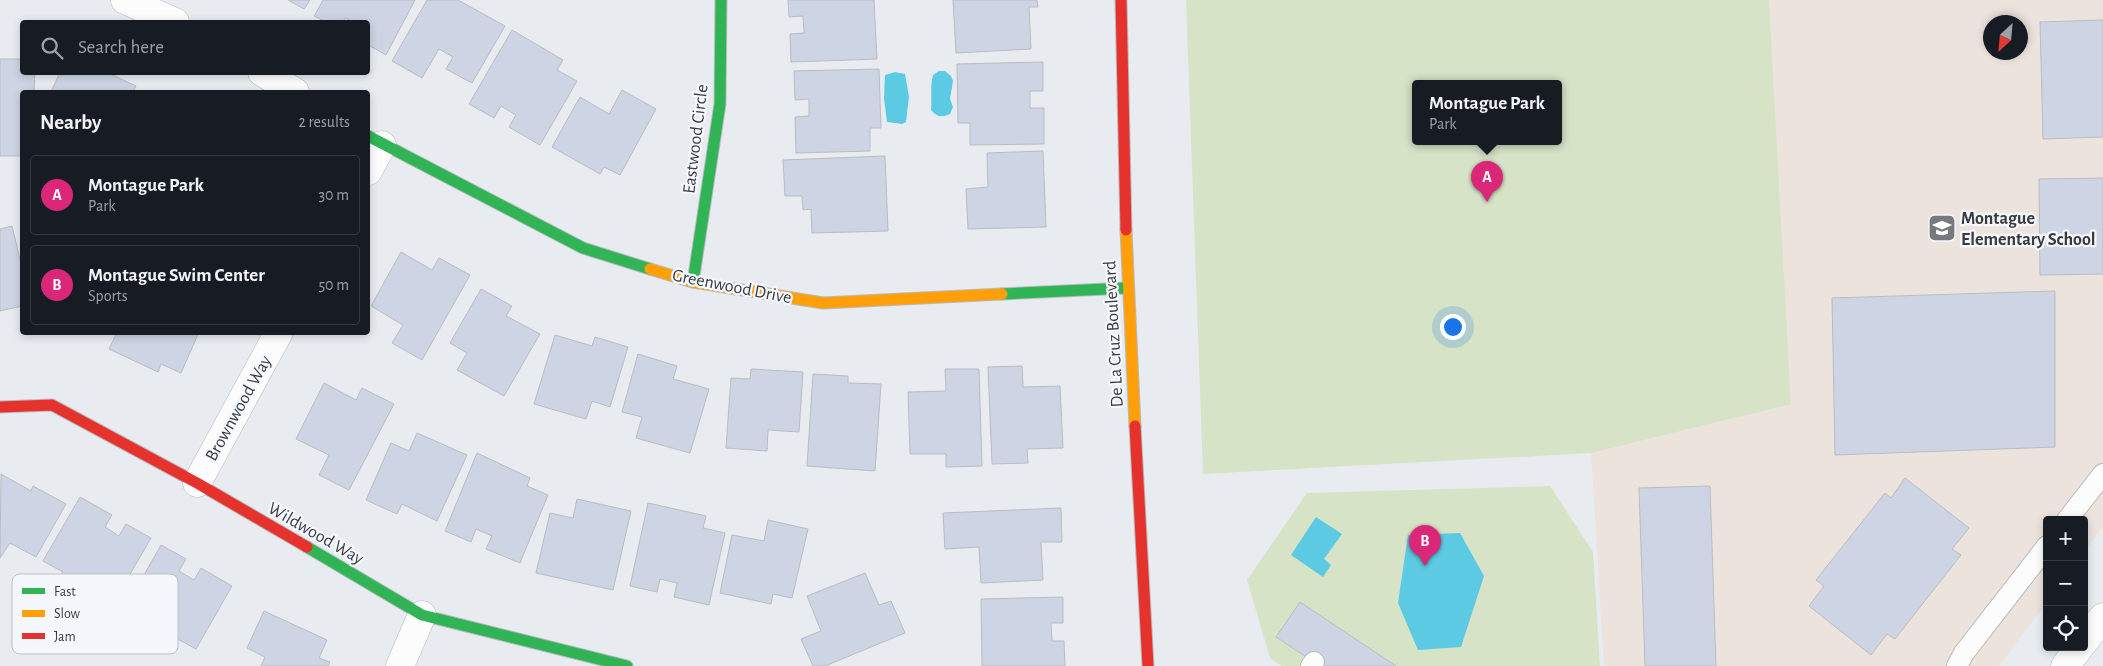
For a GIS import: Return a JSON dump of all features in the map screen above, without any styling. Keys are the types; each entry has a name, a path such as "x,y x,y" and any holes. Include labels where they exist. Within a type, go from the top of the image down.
{"street":[{"path":"125,0 170,20"},
{"name":"Eastwood Circle","path":"693,282 720,104 721,0"},
{"name":"De La Cruz Boulevard","path":"1121,0 1127,288 1148,666"},
{"path":"267,75 292,90"},
{"path":"370,162 375,141"},
{"name":"Greenwood Drive","path":"375,141 583,248 693,282 824,304 1127,288"},
{"name":"Brownwood Way","path":"197,482 277,335"},
{"name":"Wildwood Way","path":"0,407 52,405 197,482 422,615 627,666"},
{"path":"400,666 422,615"},
{"path":"2088,637 2103,617"},
{"path":"2066,666 2077,651"}],"lane":[{"path":"2070,516 2103,474"},
{"path":"1958,666 1964,653 2043,551"}],"shaded area":[{"name":"Montague Elementary School","path":"1769,0 2103,0 2103,527 2088,547 2088,516 2043,516 2043,607 1999,666 1604,666 1591,453 1791,404"}],"green space":[{"path":"1186,0 1769,0 1791,404 1591,453 1203,474"},
{"path":"1550,486 1593,552 1600,666 1282,666 1270,658 1247,580 1307,493"}],"water":[{"path":"939,71 945,71 951,76 953,81 950,99 953,107 950,114 944,116 937,115 931,110 932,79 933,75"},
{"path":"895,72 905,74 909,97 906,122 902,124 887,122 884,99 885,75"},
{"path":"1316,517 1342,534 1324,559 1331,565 1323,577 1291,555"},
{"path":"1460,533 1484,576 1461,647 1418,650 1398,603 1408,535"}],"building":[{"path":"288,0 310,0 304,9"},
{"path":"323,0 415,0 386,55 370,46 370,20 350,20 345,18 344,20 322,20 314,16"},
{"path":"427,0 458,0 505,26 472,83 446,69 453,57 439,49 422,78 392,61"},
{"path":"788,0 874,0 877,59 791,62 790,34 804,33 803,16 789,17"},
{"path":"953,0 1037,0 1038,7 1029,7 1031,49 956,53"},
{"path":"2103,20 2103,137 2043,139 2040,22"},
{"path":"512,30 563,60 557,70 577,81 540,145 509,127 516,115 501,106 494,118 469,104"},
{"path":"0,59 20,59 20,75 35,75 34,90 20,90 20,156 0,156"},
{"path":"1043,62 1043,91 1030,91 1030,108 1044,108 1044,144 970,145 970,123 958,123 957,64"},
{"path":"879,69 881,128 870,128 870,151 796,153 795,117 809,116 809,99 795,100 794,71"},
{"path":"59,75 112,75 136,86 134,90 52,90"},
{"path":"622,90 656,109 620,175 604,167 600,174 552,147 580,97 609,114"},
{"path":"1043,151 1046,227 968,229 966,189 988,187 987,153"},
{"path":"885,156 888,231 812,233 811,209 803,210 802,196 785,196 783,160"},
{"path":"2103,178 2103,274 2040,275 2039,179"},
{"path":"12,226 20,260 20,306 0,311 0,229"},
{"path":"401,252 432,270 439,258 470,275 422,360 392,343 403,325 371,306"},
{"path":"481,289 512,306 506,316 540,334 504,396 457,370 467,353 450,343"},
{"path":"2055,291 2055,447 1835,455 1832,298"},
{"path":"116,335 198,335 181,373 161,364 158,372 109,349"},
{"path":"555,335 592,346 595,337 628,347 610,407 592,401 586,419 534,404"},
{"path":"638,354 677,366 673,379 709,389 690,453 636,438 642,417 622,412"},
{"path":"1022,366 1023,387 1060,386 1063,448 1027,449 1028,463 992,464 988,367"},
{"path":"751,369 803,372 799,432 768,430 767,451 726,448 731,378 750,379"},
{"path":"945,369 979,369 982,466 946,467 946,454 910,454 908,392 946,391"},
{"path":"813,374 848,376 848,383 881,384 875,471 807,466"},
{"path":"324,383 356,400 362,388 394,404 349,490 319,475 329,455 296,439"},
{"path":"417,433 467,455 437,521 402,504 397,514 366,500 391,443 409,451"},
{"path":"477,453 530,478 527,486 548,495 520,563 486,549 492,536 476,529 471,542 445,531"},
{"path":"1,474 31,491 33,486 66,504 36,557 10,543 0,558"},
{"path":"1905,478 1969,528 1952,549 1961,555 1895,639 1887,634 1871,655 1809,606 1824,586 1816,580 1885,493 1891,498"},
{"path":"1710,486 1716,666 1645,666 1639,488"},
{"path":"80,497 112,515 105,527 119,536 126,524 151,538 130,574 62,574 63,572 43,561"},
{"path":"577,499 631,511 613,590 536,573 550,513 573,518"},
{"path":"648,503 706,516 703,528 725,533 709,605 674,597 677,583 660,579 657,592 630,586"},
{"path":"1061,508 1062,542 1041,542 1043,580 981,583 979,547 945,549 943,513"},
{"path":"768,520 808,529 792,598 773,594 771,604 720,593 732,535 764,541"},
{"path":"161,545 186,559 179,571 194,580 201,568 232,586 196,649 178,639 178,574 145,574"},
{"path":"865,573 879,605 891,601 905,633 825,666 813,666 801,639 821,631 807,596"},
{"path":"1063,597 1063,623 1051,623 1052,641 1064,641 1065,666 982,666 981,599"},
{"path":"1300,602 1396,666 1320,666 1276,637"},
{"path":"264,611 327,640 319,658 330,662 328,666 261,666 265,657 247,648"}],"traffic: fast":[{"path":"693,282 720,104 721,0"},
{"path":"370,137 583,248 650,269"},
{"path":"1002,294 1127,288"},
{"path":"307,547 422,615 627,666"}],"traffic: slow":[{"path":"1126,230 1135,426"},
{"path":"650,269 693,282 823,303 1002,294"}],"traffic: jam":[{"path":"1121,0 1126,230"},
{"path":"0,407 52,405 197,483 307,547"},
{"path":"1135,426 1148,666"}],"place":[{"name":"Montague Park","path":"1487,202"},
{"name":"Montague Elementary School","path":"1942,228"},
{"name":"Montague Swim Center","path":"1425,566"}]}
